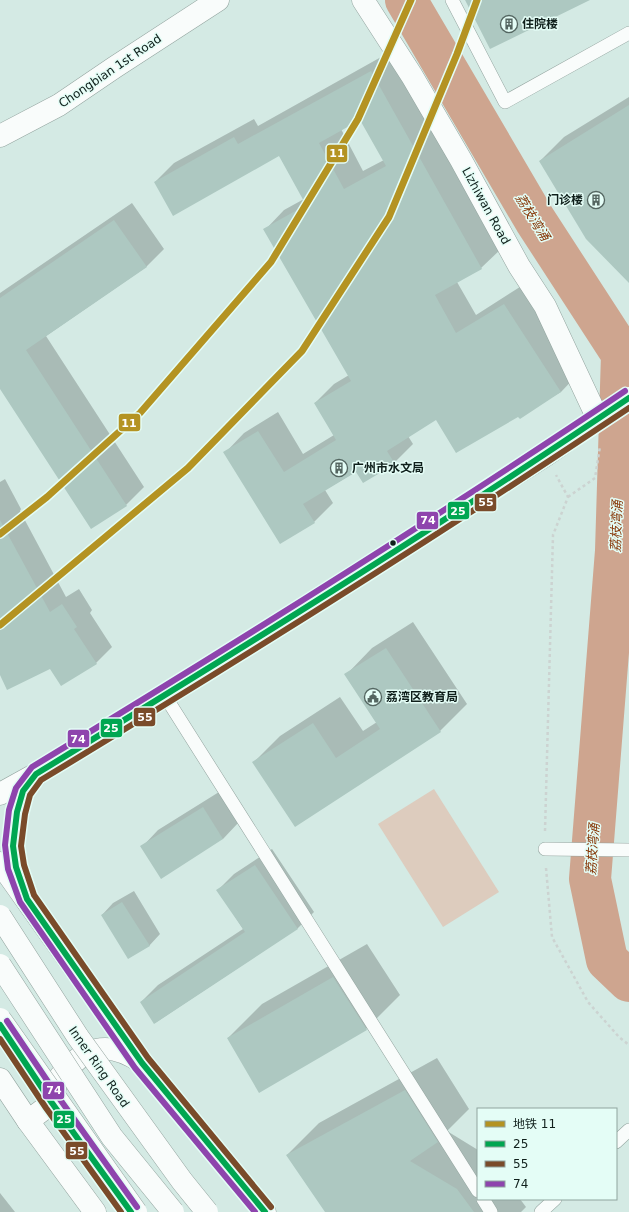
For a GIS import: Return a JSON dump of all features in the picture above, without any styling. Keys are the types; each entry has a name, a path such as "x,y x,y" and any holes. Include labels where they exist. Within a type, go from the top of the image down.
{"main road":[{"name":"Chongbian 1st Road","path":"0,136 59,105 114,67 218,0"},
{"name":"Lizhiwan Road","path":"362,0 412,76 461,160 519,266 545,306 598,420"},
{"path":"0,794 165,696 546,455 629,398"},
{"path":"27,899 16,867 13,846 17,812 22,791 36,774"},
{"path":"0,863 142,1063 265,1212"},
{"name":"Inner Ring Road","path":"0,916 78,1037 182,1182 207,1212"},
{"path":"0,965 112,1137 173,1212"},
{"path":"0,1019 136,1212"},
{"path":"28,1121 52,1103 57,1082 63,1072 75,1061 91,1051 106,1049 126,1053 142,1063"},
{"path":"0,1079 28,1121 95,1212"},
{"path":"52,1103 131,1212"}],"lane":[{"path":"452,0 505,102 629,33"},
{"path":"165,696 477,1189"},
{"path":"545,849 629,850"},
{"path":"617,1141 629,1130"},
{"path":"484,1200 491,1212"},
{"path":"541,1212 554,1200"}],"path":[{"path":"546,455 568,497 553,535 545,849 552,937 588,1002 619,1037 629,1045"}],"shaded area":[{"path":"434,789 499,892 443,927 378,824"}],"building":[{"name":"住院楼","path":"465,0 590,0 490,49"},
{"path":"371,71 482,269 435,295 456,333 504,304 561,392 520,419 518,417 456,453 436,420 387,451 395,464 363,483 356,472 303,504 315,523 280,544 223,452 258,431 284,472 336,440 314,403 351,381 263,229 306,205 279,156 173,216 154,182 234,137 238,144","holes":["360,120 386,166 344,189 319,143"]},
{"name":"门诊楼","path":"629,105 629,283 586,239 539,161"},
{"path":"114,220 147,267 26,350 127,506 91,529 0,389 0,298"},
{"path":"0,520 50,612 62,604 77,627 74,629 97,664 61,686 50,669 7,690 0,675"},
{"name":"荔湾区教育局","path":"386,648 441,732 295,827 252,762 313,723 336,758 380,729 344,674"},
{"path":"203,807 223,839 161,879 140,846"},
{"path":"255,865 298,929 154,1024 140,1002 245,932 216,890"},
{"path":"122,902 150,946 128,959 101,915"},
{"path":"333,977 367,1030 259,1093 227,1038"},
{"path":"405,1090 438,1142 410,1161 457,1189 474,1212 325,1212 286,1155"}],"waterway":[{"name":"荔枝湾涌","path":"406,0 535,220 622,354 616,551 590,879 607,960 629,981"}],"metro line":[{"name":"11","path":"0,534 47,497 140,413 271,262 358,119 411,0"},
{"name":"11","path":"0,625 188,468 302,351 389,217 457,54 477,0"}],"transit line":[{"name":"74","path":"255,1212 135,1068 20,902 8,869 5,845 9,810 16,788 32,767 182,676 330,583 552,440 625,391"},
{"name":"25","path":"265,1212 142,1063 27,899 16,867 13,846 17,812 23,791 36,774 335,589 483,495 629,398"},
{"name":"55","path":"271,1207 148,1058 34,895 24,865 21,846 25,814 30,795 41,780 337,597 484,504 629,408"},
{"name":"74","path":"7,1021 59,1098 137,1207"},
{"name":"25","path":"0,1025 52,1103 131,1212"},
{"name":"55","path":"0,1039 46,1108 121,1212"}],"place":[{"name":"住院楼","path":"509,24"},
{"name":"门诊楼","path":"596,200"},
{"name":"广州市水文局","path":"339,468"},
{"name":"荔湾区教育局","path":"373,697"}]}
